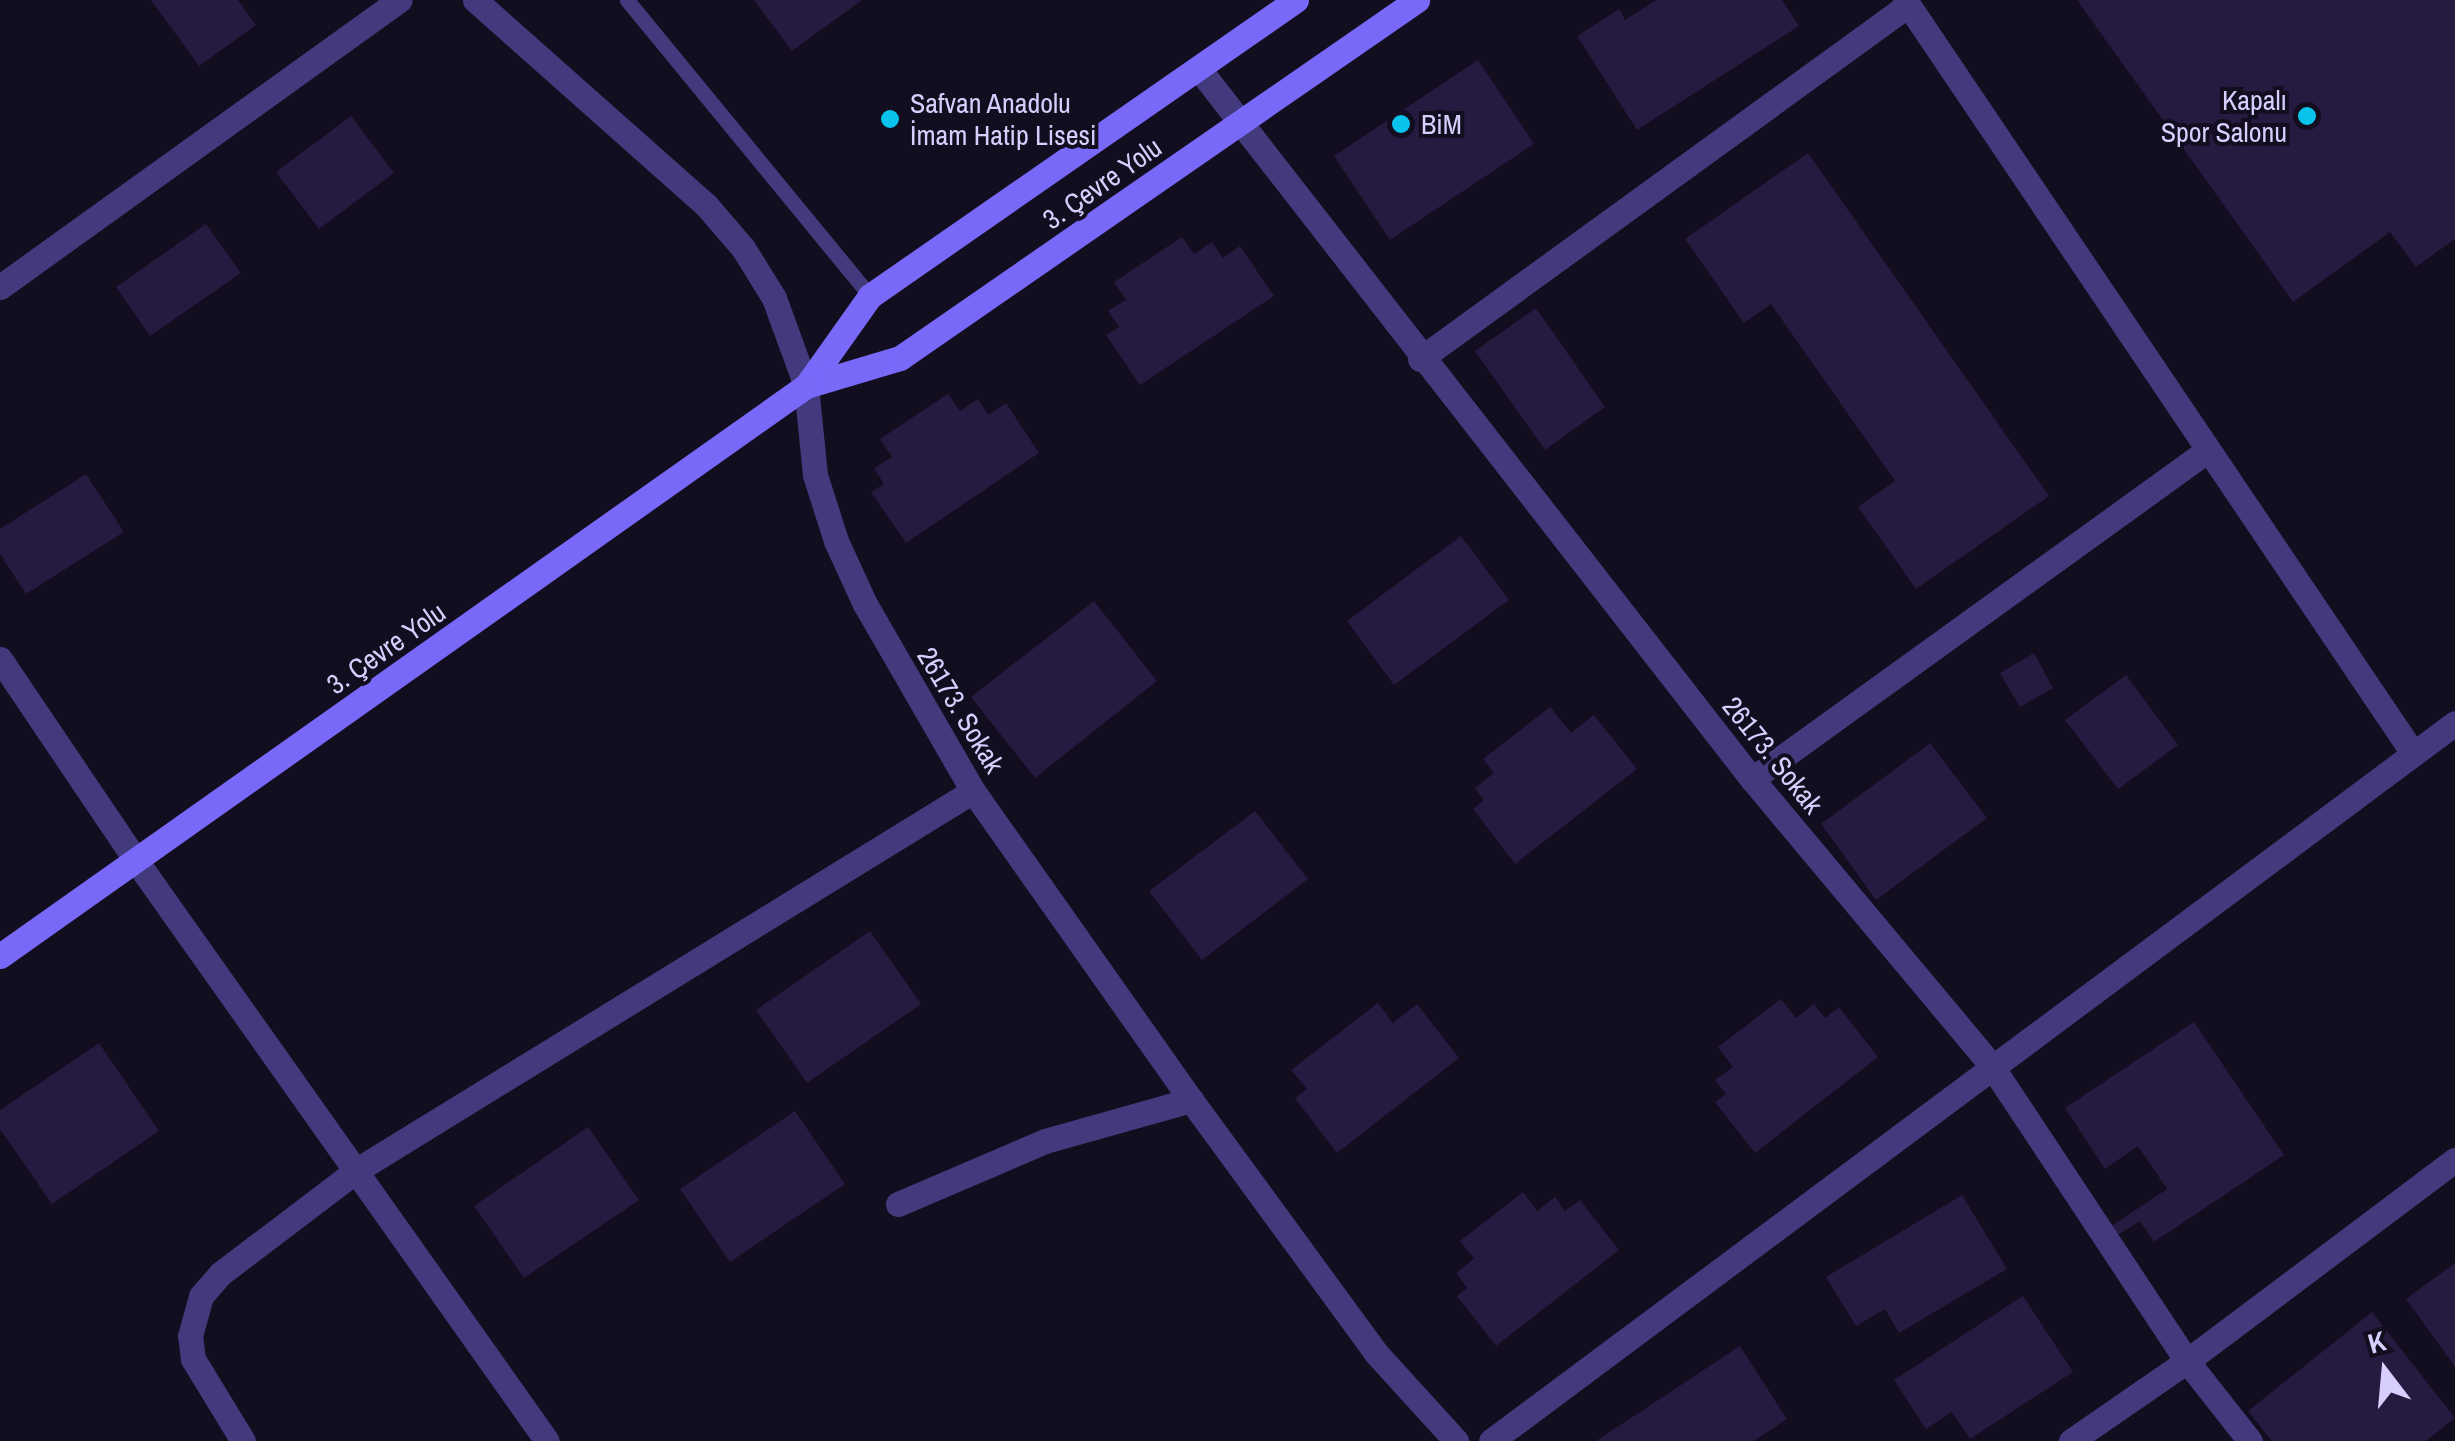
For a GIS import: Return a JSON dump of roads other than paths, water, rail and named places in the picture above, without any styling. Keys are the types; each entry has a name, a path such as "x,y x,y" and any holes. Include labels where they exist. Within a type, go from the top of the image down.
{"main road":[{"name":"3. Çevre Yolu","path":"806,386 870,296 1296,0"},
{"name":"3. Çevre Yolu","path":"0,956 806,386 900,358 1417,0"}],"street":[{"path":"0,288 400,0"},
{"name":"26173. Sokak","path":"475,0 706,205 743,248 774,298 806,386 815,475 836,541 864,604 974,790 1191,1100 1376,1352 1456,1441"},
{"path":"1420,358 1907,2 2413,753"},
{"name":"26173. Sokak","path":"1199,68 1420,358 1752,779 1991,1066 2187,1361 2250,1441"},
{"path":"1752,779 2208,450"},
{"path":"0,660 136,862 547,1441"},
{"path":"1491,1441 2455,723"},
{"path":"242,1441 193,1359 193,1314 220,1274 357,1170 974,790"},
{"path":"898,1204 1046,1142 1191,1100"},
{"path":"2070,1441 2187,1361 2455,1160"}],"lane":[{"path":"627,0 870,296"}],"place":[{"name":"Kapalı Spor Salonu","path":"2307,116"},
{"name":"Safvan Anadolu İmam Hatip Lisesi","path":"890,119"},
{"name":"BiM","path":"1401,124"}]}
